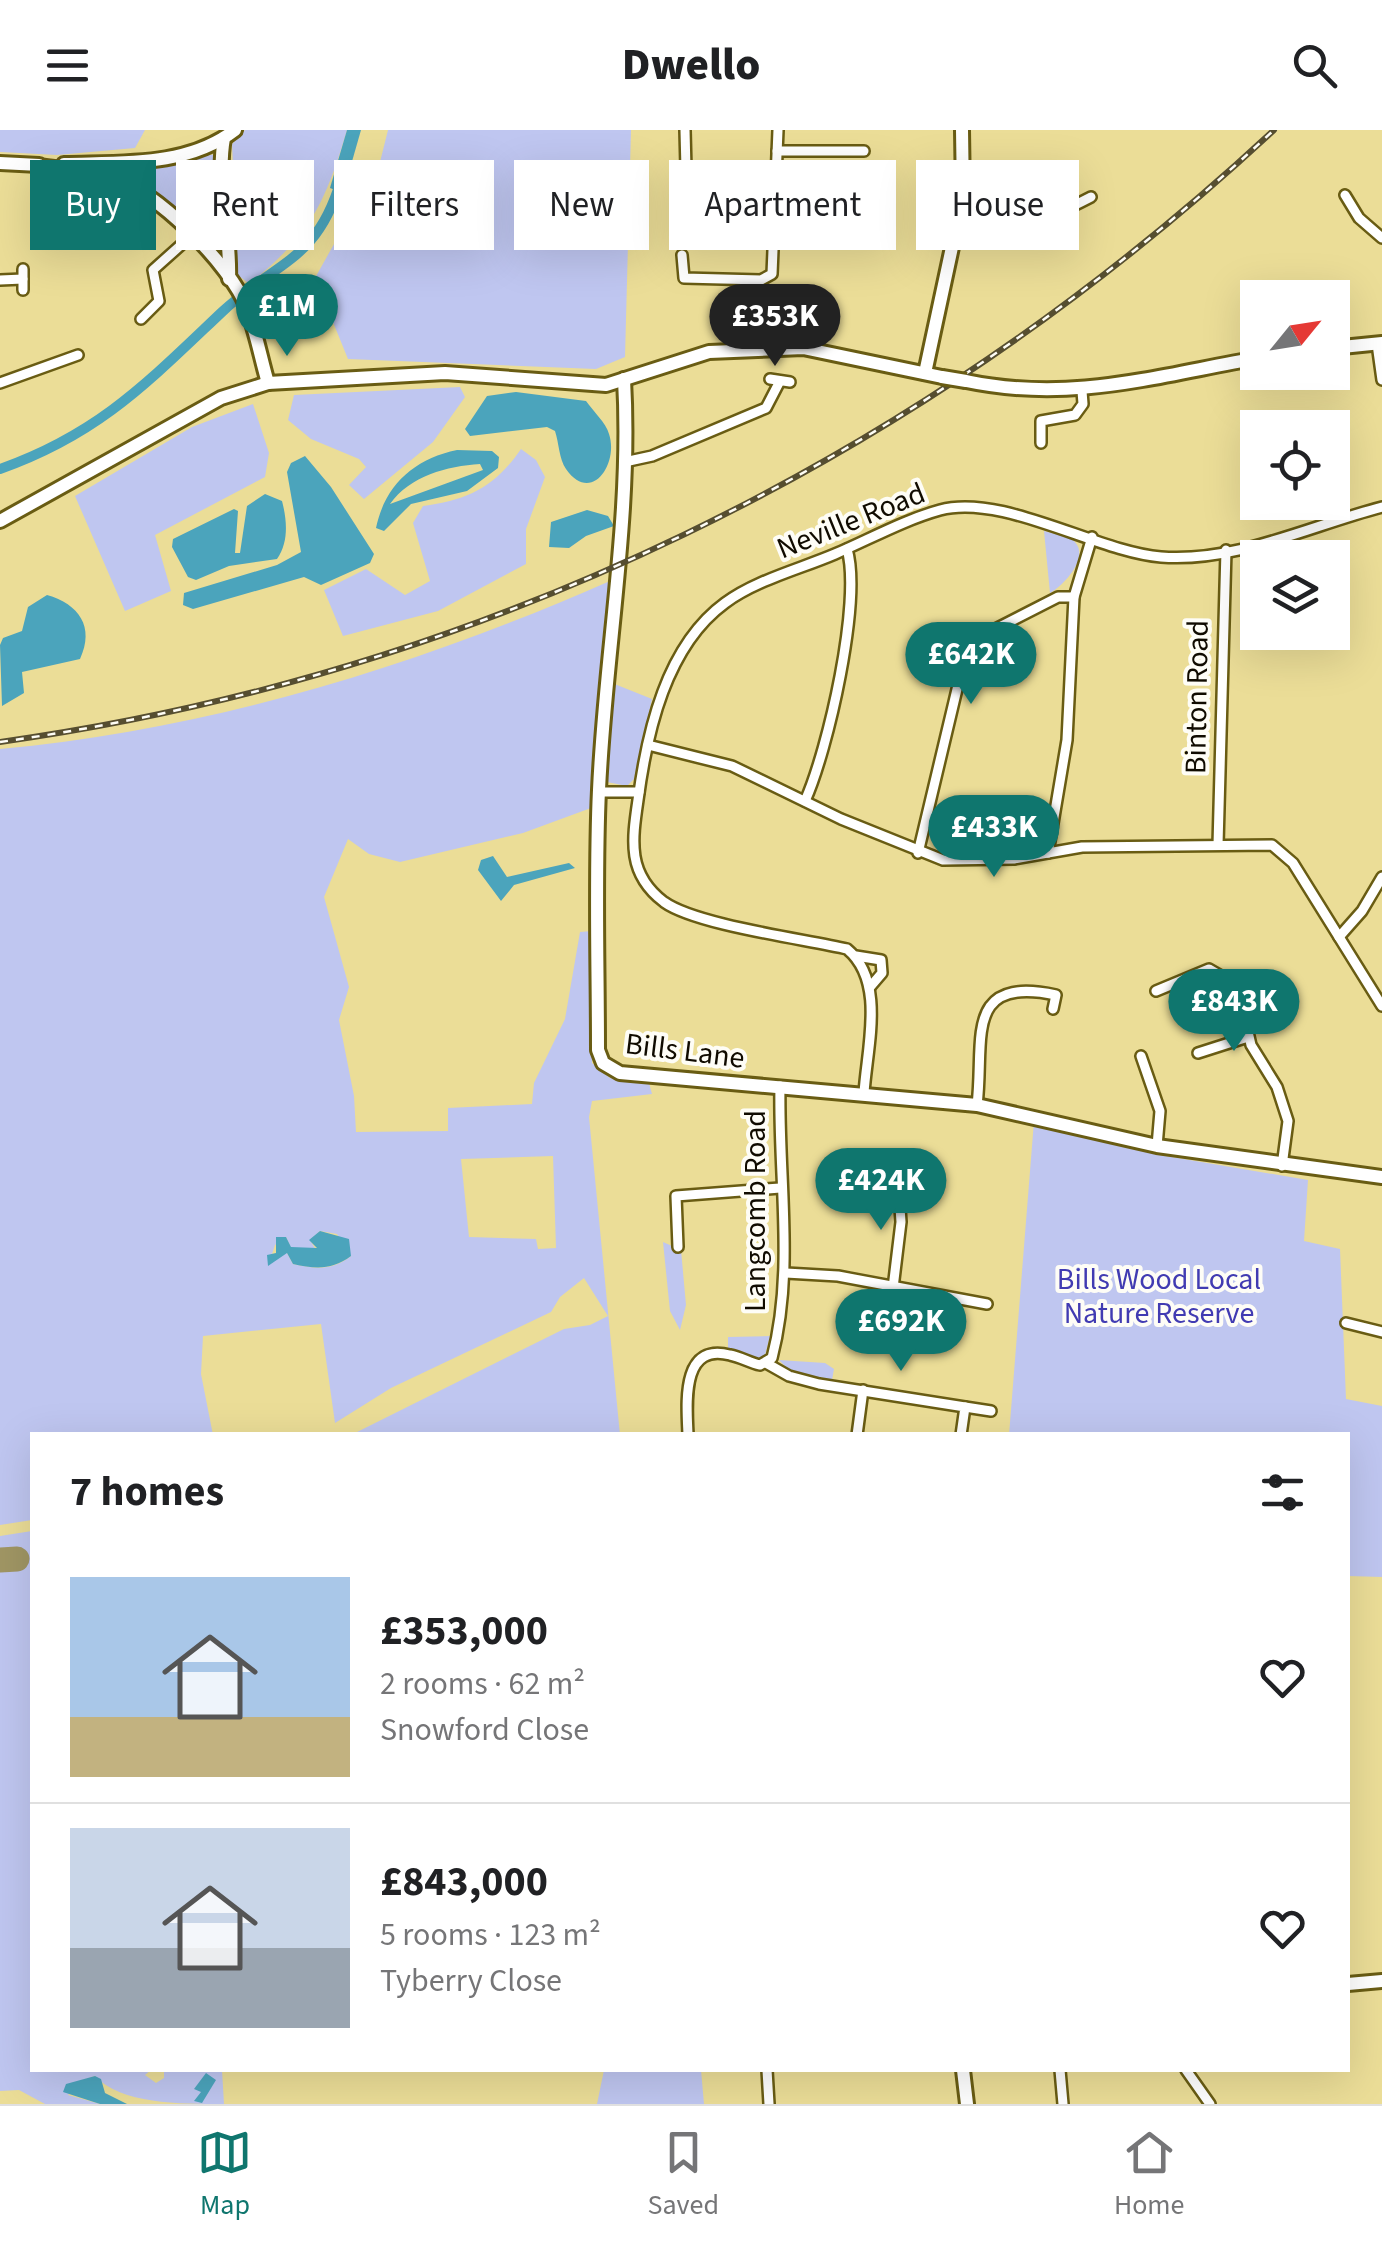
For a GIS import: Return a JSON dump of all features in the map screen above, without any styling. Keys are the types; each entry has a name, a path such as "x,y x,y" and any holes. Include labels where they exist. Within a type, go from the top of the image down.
{"street":[{"path":"685,130 686,160"},
{"path":"682,255 684,278 761,280 772,274 778,130"},
{"path":"962,130 963,160"},
{"path":"149,160 172,159 229,134"},
{"path":"229,134 222,184 232,255 229,278"},
{"path":"850,151 851,137"},
{"path":"777,150 864,151"},
{"path":"0,163 30,165"},
{"path":"1345,195 1359,218 1382,238"},
{"path":"1079,203 1091,197"},
{"path":"156,205 176,222"},
{"path":"141,319 159,301 154,270 176,250"},
{"path":"204,250 240,297 268,383"},
{"path":"926,373 952,250"},
{"path":"0,280 23,279"},
{"path":"1350,346 1380,344 1382,380"},
{"path":"0,521 221,398 268,383 399,373 499,376 575,386 624,379 709,352 803,348 1012,390 1082,391 1240,361"},
{"path":"0,383 78,355"},
{"name":"Bills Lane","path":"624,379 628,461 599,792 598,1050 602,1063 620,1073 977,1105 1157,1146 1282,1166 1382,1176"},
{"path":"628,461 652,456 766,408 780,381"},
{"path":"1041,443 1041,421 1075,415 1083,404 1082,391"},
{"name":"Neville Road","path":"856,956 847,949 683,912 667,904 634,867 631,843 648,745 677,660 714,612 737,596 922,516 961,506 1163,557 1226,550 1382,507"},
{"path":"1048,853 1068,740 1074,597 1092,537"},
{"path":"805,801 849,635 853,582 847,549"},
{"name":"Binton Road","path":"1218,844 1226,550"},
{"path":"918,853 968,643 1058,597 1074,597"},
{"path":"648,745 732,766 918,853 975,862 1082,847 1272,844 1283,852 1382,1006"},
{"path":"599,792 638,792"},
{"path":"1339,937 1362,912 1382,877"},
{"path":"856,956 873,955 881,960 882,973 870,987"},
{"path":"856,956 869,974 870,987 864,1093"},
{"path":"1156,991 1209,969 1228,980 1241,1002 1248,1037 1277,1086 1286,1112 1282,1166"},
{"path":"1179,979 1184,992"},
{"path":"977,1105 982,1060 979,1026 986,1009 998,997 1022,988 1056,995 1053,1009"},
{"path":"1212,1034 1216,1048"},
{"path":"1198,1053 1248,1037"},
{"path":"1140,1056 1160,1112 1157,1146"},
{"name":"Langcomb Road","path":"688,1432 686,1384 698,1362 719,1354 766,1363 772,1358 784,1314 780,1086"},
{"path":"893,1288 898,1180"},
{"path":"664,1238 677,1242 676,1196 780,1188"},
{"path":"900,1192 914,1191"},
{"path":"786,1273 838,1276 982,1303 978,1288"},
{"path":"1346,1322 1382,1332"},
{"path":"766,1363 789,1376 991,1411"},
{"path":"857,1432 863,1390"},
{"path":"961,1432 964,1407"},
{"path":"1350,1984 1382,1982"},
{"path":"767,2072 768,2104"},
{"path":"963,2072 967,2104"},
{"path":"1060,2072 1063,2104"},
{"path":"1187,2072 1210,2104"}],"green space":[{"path":"0,130 145,130 135,148 57,155 0,152"},
{"path":"245,130 347,130 314,214 314,160 233,160 232,144"},
{"path":"388,130 631,130 630,160 514,160 514,250 628,250 625,357 596,369 348,359 315,278 334,244 334,250 494,250 494,160 380,160"},
{"path":"216,154 217,160 181,160"},
{"path":"176,161 176,212 156,198 156,164"},
{"path":"237,250 287,250 249,284 238,275"},
{"path":"460,387 465,397 433,442 364,499 349,485 366,467 359,459 311,439 288,420 294,395"},
{"path":"253,404 269,453 265,477 155,535 171,591 125,611 75,496 192,427"},
{"path":"521,449 536,460 545,477 526,529 526,564 438,611 343,636 324,590 366,569 405,595 430,581 413,523 423,506 454,500 479,489 501,473"},
{"path":"1044,531 1074,541 1079,555 1068,578 1050,593"},
{"path":"610,581 591,808 523,833 400,862 369,854 348,839 324,897 349,987 339,1020 354,1096 356,1132 448,1131 448,1108 532,1104 534,1083 565,1019 580,932 592,931 592,1063 610,1078 649,1083 652,1094 592,1101 589,1117 620,1432 357,1432 564,1329 590,1325 608,1316 584,1278 560,1297 551,1312 391,1388 335,1423 321,1324 203,1336 201,1374 212,1432 30,1432 30,1520 0,1525 0,749 157,727 234,710 311,690 463,640","holes":["553,1156 556,1248 538,1249 536,1239 469,1237 461,1159","320,1231 337,1234 351,1256 337,1264 316,1268 293,1264 287,1253 272,1254 275,1245 286,1237 291,1248 316,1250 310,1240"]},
{"path":"612,683 652,699 634,779 627,786 607,782"},
{"name":"Bills Wood Local Nature Reserve","path":"1034,1121 1160,1155 1308,1180 1304,1241 1340,1249 1346,1399 1382,1406 1382,1577 1350,1576 1350,1432 1009,1432"},
{"path":"663,1242 681,1250 686,1305 680,1330 670,1311"},
{"path":"770,1336 765,1355 759,1359 728,1348 728,1337"},
{"path":"779,1360 825,1363 834,1369 832,1380 790,1371"},
{"path":"30,1531 30,2072 149,2072 145,2075 156,2083 164,2078 164,2072 222,2072 224,2104 170,2103 135,2097 95,2076 83,2080 68,2095 100,2104 45,2104 19,2090 0,2091 0,1536"},
{"path":"604,2072 701,2072 704,2104 597,2104"}],"shaded area":[{"path":"347,130 361,130 352,160 338,160"},
{"path":"516,392 586,401 609,434 610,457 601,476 585,483 575,479 560,456 555,431 547,427 470,436 465,429 487,396"},
{"path":"457,450 492,451 499,457 498,468 467,491 411,504 384,531 376,528 394,487 415,467","holes":["480,464 483,470 390,504 408,486 430,474"]},
{"path":"305,456 331,487 374,554 370,563 321,585 304,577 193,609 183,605 184,593 277,565 301,552 287,472 291,463"},
{"path":"265,494 282,501 284,508 285,538 277,559 229,566 196,580 188,577 172,547 173,539 234,509 238,511 235,553 240,553 247,506"},
{"path":"587,510 608,516 614,526 586,536 569,548 549,547 551,522"},
{"path":"47,595 68,604 81,618 86,637 80,659 22,672 24,693 2,706 0,645 3,638 22,631 28,607"},
{"path":"493,856 507,877 569,863 575,868 514,885 501,901 478,870 481,860"},
{"path":"320,1231 349,1239 351,1256 337,1264 316,1267 293,1264 287,1253 268,1266 267,1255 276,1253 276,1237 286,1237 291,1247 317,1248 309,1240"},
{"path":"206,2073 216,2080 202,2103 194,2101 201,2092 194,2089"},
{"path":"95,2076 101,2079 105,2093 127,2104 100,2104 63,2092 66,2084"}],"waterway":[{"path":"0,469 66,440 120,404 242,295 293,258 320,228 334,199"}],"taxiway":[{"path":"0,1560 17,1559"}],"railway":[{"path":"0,742 178,710 352,665 520,606 684,535 841,451 993,355 1137,248 1274,130"}]}
